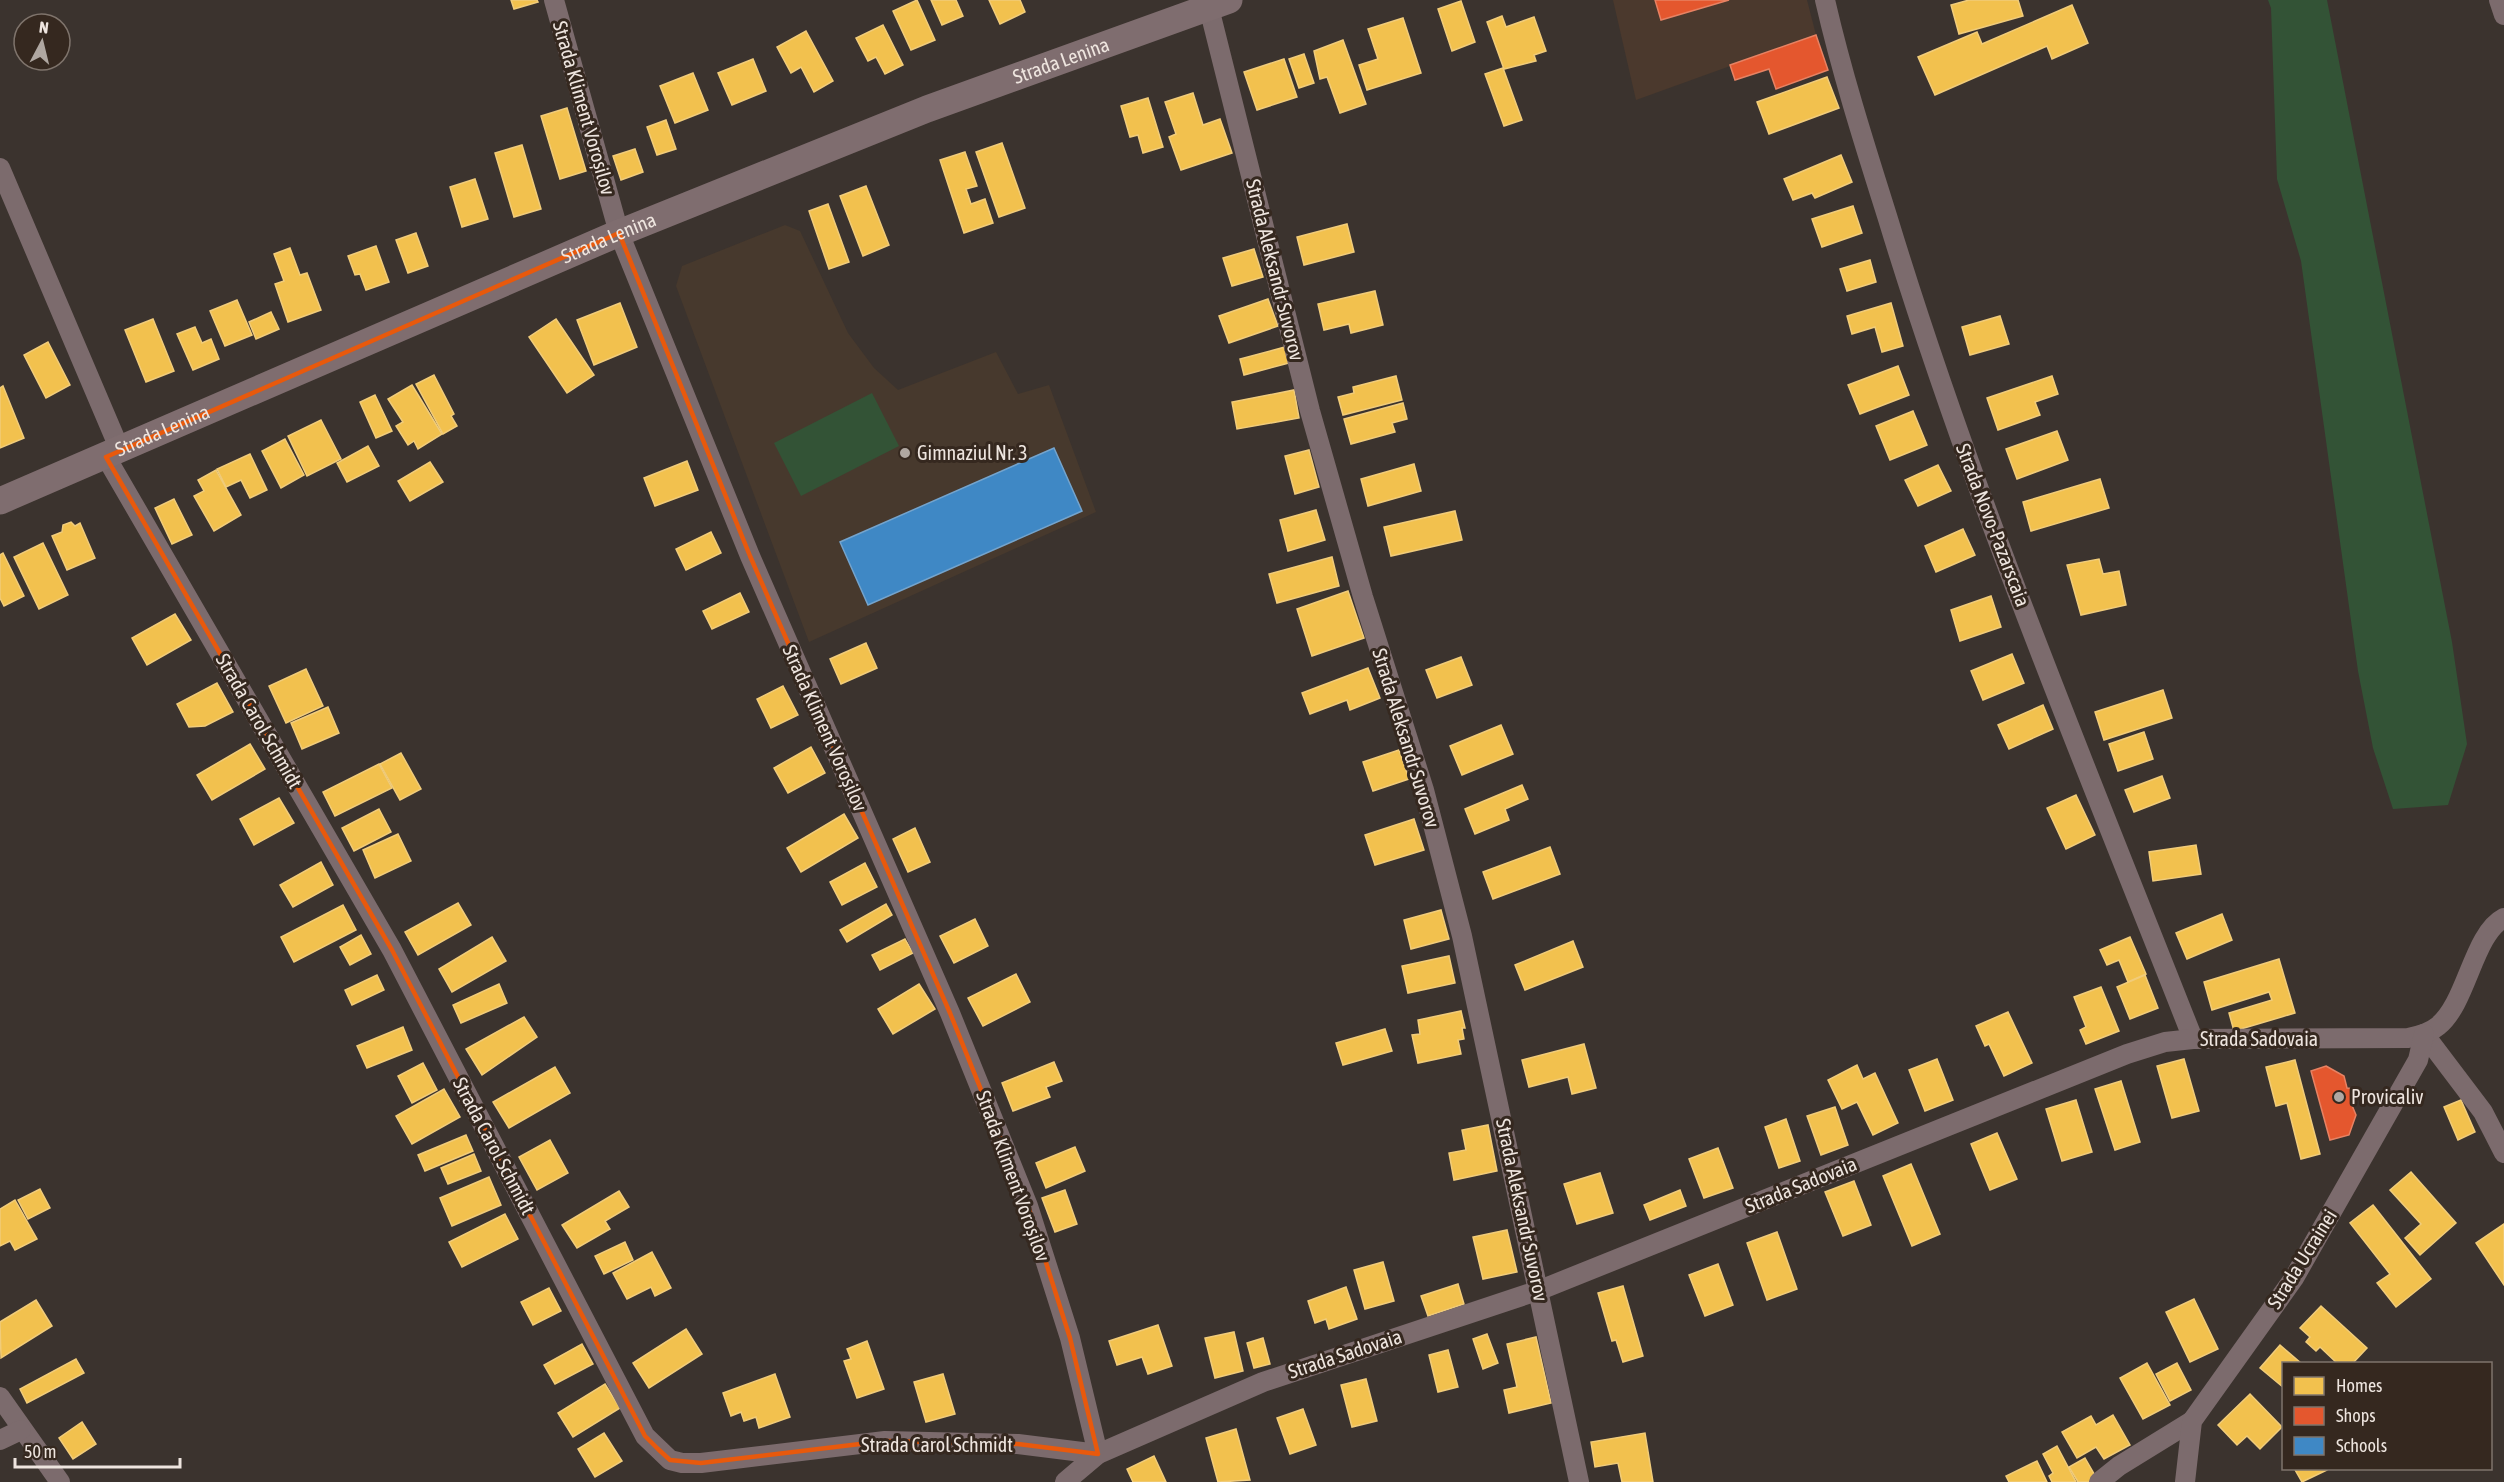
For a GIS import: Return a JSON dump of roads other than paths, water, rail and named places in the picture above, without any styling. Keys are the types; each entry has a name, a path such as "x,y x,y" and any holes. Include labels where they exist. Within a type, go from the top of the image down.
{"street":[{"name":"Strada Kliment Voroșilov","path":"554,0 619,232 750,556 950,1013 1028,1206 1070,1338 1098,1454"},
{"name":"Strada Novo-Pazarscaia","path":"1825,0 1872,169 1926,344 1995,534 2193,1039"},
{"path":"2499,0 2504,15"},
{"name":"Strada Lenina","path":"0,501 113,454 619,232 927,109 1215,2"},
{"name":"Strada Aleksandr Suvorov","path":"1215,2 1310,411 1363,597 1424,790 1459,924 1540,1290 1557,1389 1579,1482"},
{"name":"Strada Carol Schmidt","path":"0,168 113,454 392,950 645,1436 670,1460 701,1463 885,1441 1018,1444 1098,1454"},
{"path":"2503,914 2484,941 2451,1009 2439,1026 2424,1034 2483,1112 2504,1153"},
{"name":"Strada Sadovaia","path":"1065,1482 1098,1454 1263,1382 1540,1290 2127,1054 2164,1042 2193,1039 2408,1038 2424,1034"},
{"name":"Strada Ucrainei","path":"2185,1482 2192,1421 2294,1278 2418,1060 2424,1034"},
{"path":"0,1397 21,1430 60,1482"},
{"path":"2099,1482 2119,1466 2192,1421"},
{"path":"0,1440 21,1430"}],"place":[{"name":"Gimnaziul Nr. 3","path":"905,453"},
{"name":"Provicaliv","path":"2339,1097"}]}
